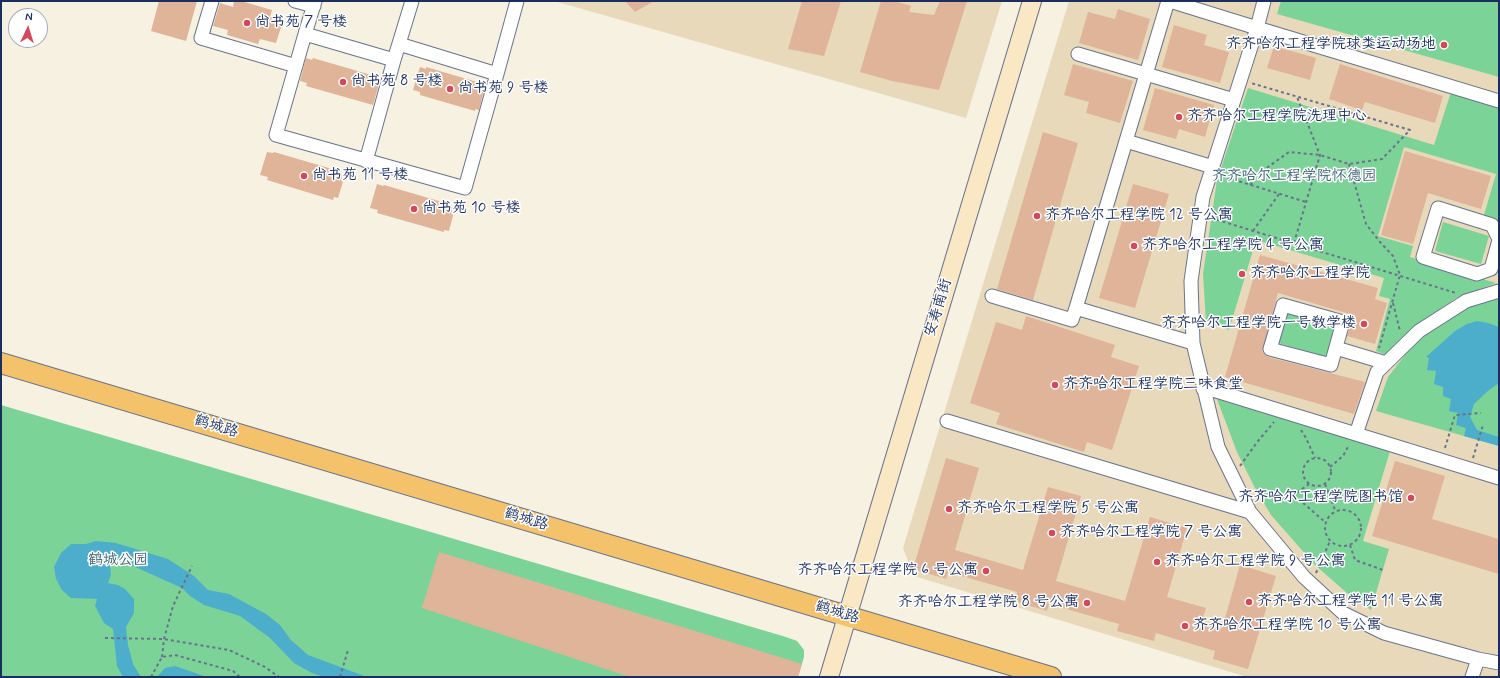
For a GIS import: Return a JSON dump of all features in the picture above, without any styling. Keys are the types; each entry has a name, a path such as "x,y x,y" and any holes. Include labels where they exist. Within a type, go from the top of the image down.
{"main road":[{"name":"鹤城路","path":"1,363 1051,677"}],"street":[{"path":"212,1 201,38 296,66"},
{"path":"295,1 314,4 276,135 465,188 517,1"},
{"path":"366,161 412,1"},
{"name":"安寿南街","path":"829,677 1032,1"},
{"path":"992,296 1072,320 1169,1 1190,4 1257,28 1499,101"},
{"path":"1264,1 1241,80 1203,197 1191,281 1193,343 1218,447 1250,512 1312,584 1343,613 1384,633 1478,659 1499,663"},
{"path":"305,34 394,60"},
{"path":"399,44 497,74"},
{"path":"1078,54 1234,100"},
{"path":"1126,141 1212,170"},
{"path":"1438,208 1492,225 1499,243 1491,269 1477,274 1423,257 1438,208"},
{"path":"1356,434 1381,362 1404,346 1419,331 1466,301 1499,291"},
{"path":"1283,305 1343,322 1336,348 1331,366 1270,349 1283,305"},
{"path":"1076,308 1193,343"},
{"path":"1336,348 1381,362"},
{"path":"1203,389 1213,390 1499,478"},
{"path":"947,421 1250,512"},
{"path":"1472,677 1478,659"}],"path":[{"path":"1241,80 1410,130 1382,159 1349,164 1320,155 1289,152 1268,167 1250,185"},
{"path":"1294,243 1320,155 1297,97"},
{"path":"1349,164 1366,224 1393,256 1400,275 1392,301 1381,362"},
{"path":"1212,170 1250,185 1306,202"},
{"path":"1253,230 1279,194"},
{"path":"1201,215 1475,298"},
{"path":"1392,301 1404,346"},
{"path":"1441,460 1454,415 1481,412"},
{"path":"1233,477 1258,441 1287,413 1306,438 1315,458"},
{"path":"1476,445 1483,425"},
{"path":"1330,467 1343,456 1356,434"},
{"path":"1315,458 1322,458 1326,460 1330,467 1331,474 1330,478 1325,484 1318,486 1309,484 1303,476 1303,467 1309,460 1315,458"},
{"path":"1244,499 1294,495 1309,484"},
{"path":"1325,484 1335,511"},
{"path":"1294,495 1326,523"},
{"path":"1341,509 1353,512 1361,521 1361,534 1358,539 1350,545 1341,546 1330,541 1325,530 1326,523 1330,514 1335,511 1341,509"},
{"path":"1312,584 1330,541"},
{"path":"1350,545 1355,560 1383,570"},
{"path":"151,677 162,657 164,639 173,606 192,566"},
{"path":"105,638 164,639 229,650 265,666 279,677"},
{"path":"340,677 348,650"},
{"path":"162,657 175,655 233,671 240,677"}],"shaded area":[{"path":"554,1 1002,1 966,118"},
{"name":"齐齐哈尔工程学院","path":"1069,1 1499,1 1499,677 1247,677 914,576 903,548"}],"green space":[{"name":"齐齐哈尔工程学院球类运动场地","path":"1281,1 1499,1 1499,77 1277,14"},
{"name":"齐齐哈尔工程学院怀德园","path":"1248,88 1434,145 1451,92 1499,107 1499,225 1496,219 1484,215 1496,174 1404,147 1378,236 1413,246 1410,257 1496,283 1456,298 1417,325 1387,355 1376,351 1390,299 1379,296 1384,278 1256,240 1229,330 1206,322 1203,274 1217,180"},
{"path":"1443,222 1489,236 1481,264 1435,251"},
{"path":"1499,298 1499,446 1376,411 1388,377 1422,333 1469,304"},
{"path":"1287,311 1336,325 1327,357 1278,343"},
{"path":"1217,399 1390,451 1363,541 1389,549 1371,610 1347,593 1315,565 1271,515 1255,488 1237,452"},
{"name":"鹤城公园","path":"1,405 786,637 797,641 804,650 804,657 798,677 1,677"}],"water":[{"path":"1477,321 1499,327 1499,383 1474,404 1470,417 1477,430 1499,437 1499,446 1464,436 1466,428 1456,425 1458,413 1449,411 1451,399 1443,396 1443,387 1434,384 1436,371 1427,370 1429,358 1426,357 1455,331 1467,324"},
{"path":"96,541 116,543 168,559 194,576 208,590 229,594 266,614 280,625 291,640 308,655 367,677 324,677 312,673 294,663 270,638 240,616 204,605 190,596 182,588 113,557 110,565 111,575 108,583 118,585 125,589 134,599 134,613 126,627 128,645 133,664 141,677 123,677 117,666 113,629 104,623 95,606 97,599 71,598 62,590 56,579 54,567 61,553 71,544 86,544"},
{"path":"175,666 207,677 157,677 165,668"}],"building":[{"path":"159,1 197,1 186,41 151,31"},
{"name":"尚书苑 7 号楼","path":"234,1 241,1 272,10 270,17 283,21 276,43 260,39 258,44 227,35 228,30 213,26 220,3 233,7"},
{"path":"625,1 654,1 635,12"},
{"path":"802,1 841,1 824,56 788,49"},
{"path":"881,1 894,1 911,6 909,12 934,15 940,1 967,1 939,90 892,81 860,72"},
{"path":"1118,9 1150,19 1138,60 1079,43 1088,12 1115,19"},
{"path":"1174,25 1207,35 1204,45 1229,52 1220,83 1162,67"},
{"path":"1274,46 1316,58 1310,80 1267,68"},
{"name":"尚书苑 8 号楼","path":"306,58 312,60 313,58 378,77 380,80 373,105 306,86 307,83 300,81"},
{"path":"1073,64 1133,81 1120,123 1086,113 1089,102 1064,95"},
{"path":"1340,64 1443,96 1435,123 1365,102 1362,110 1329,99"},
{"name":"尚书苑 9 号楼","path":"420,67 426,69 426,67 484,84 483,86 485,87 479,110 475,109 475,111 420,95 420,92 413,90"},
{"name":"齐齐哈尔工程学院洗理中心","path":"1155,88 1214,105 1205,137 1179,129 1176,139 1143,130"},
{"name":"齐齐哈尔工程学院 12 号公寓","path":"1043,132 1078,143 1033,300 997,289"},
{"path":"1405,151 1491,176 1481,209 1428,193 1413,244 1381,235"},
{"name":"尚书苑 11 号楼","path":"267,152 274,152 339,171 339,173 345,175 338,198 334,197 333,200 267,180 268,177 260,175"},
{"name":"尚书苑 10 号楼","path":"377,184 449,204 449,206 455,208 449,231 444,230 444,232 377,213 378,210 370,208"},
{"name":"齐齐哈尔工程学院 4 号公寓","path":"1133,184 1169,194 1135,308 1099,298"},
{"name":"齐齐哈尔工程学院一号教学楼","path":"1260,255 1378,288 1375,299 1387,303 1375,344 1347,336 1351,324 1349,317 1350,314 1278,293 1275,303 1262,352 1268,357 1365,382 1354,414 1225,377"},
{"name":"齐齐哈尔工程学院三味食堂","path":"1026,316 1115,345 1111,357 1139,366 1112,450 1087,442 1084,452 996,424 1000,413 970,403 996,322 1022,330"},
{"path":"946,458 979,468 955,550 1023,570 1048,487 1081,496 1056,581 1125,601 1150,517 1187,528 1167,597 1206,608 1201,623 1222,629 1240,565 1276,576 1248,669 1213,659 1215,651 1156,633 1154,641 1117,631 1119,624 1049,604 1047,611 1014,601 1017,592 948,572 946,579 913,569"},
{"name":"齐齐哈尔工程学院图书馆","path":"1395,461 1445,476 1432,519 1499,539 1499,574 1372,536"},
{"path":"439,552 802,664 798,677 630,677 422,608"}],"place":[{"name":"尚书苑 7 号楼","path":"247,23"},
{"name":"齐齐哈尔工程学院球类运动场地","path":"1444,45"},
{"name":"尚书苑 8 号楼","path":"343,82"},
{"name":"尚书苑 9 号楼","path":"450,89"},
{"name":"齐齐哈尔工程学院洗理中心","path":"1179,117"},
{"name":"尚书苑 11 号楼","path":"304,176"},
{"name":"尚书苑 10 号楼","path":"414,209"},
{"name":"齐齐哈尔工程学院 12 号公寓","path":"1037,216"},
{"name":"齐齐哈尔工程学院 4 号公寓","path":"1134,246"},
{"name":"齐齐哈尔工程学院","path":"1242,274"},
{"name":"齐齐哈尔工程学院一号教学楼","path":"1364,324"},
{"name":"齐齐哈尔工程学院三味食堂","path":"1055,385"},
{"name":"齐齐哈尔工程学院图书馆","path":"1411,498"},
{"name":"齐齐哈尔工程学院 5 号公寓","path":"949,509"},
{"name":"齐齐哈尔工程学院 7 号公寓","path":"1052,533"},
{"name":"齐齐哈尔工程学院 9 号公寓","path":"1157,562"},
{"name":"齐齐哈尔工程学院 6 号公寓","path":"986,571"},
{"name":"齐齐哈尔工程学院 11 号公寓","path":"1249,602"},
{"name":"齐齐哈尔工程学院 8 号公寓","path":"1087,603"},
{"name":"齐齐哈尔工程学院 10 号公寓","path":"1185,626"}]}
